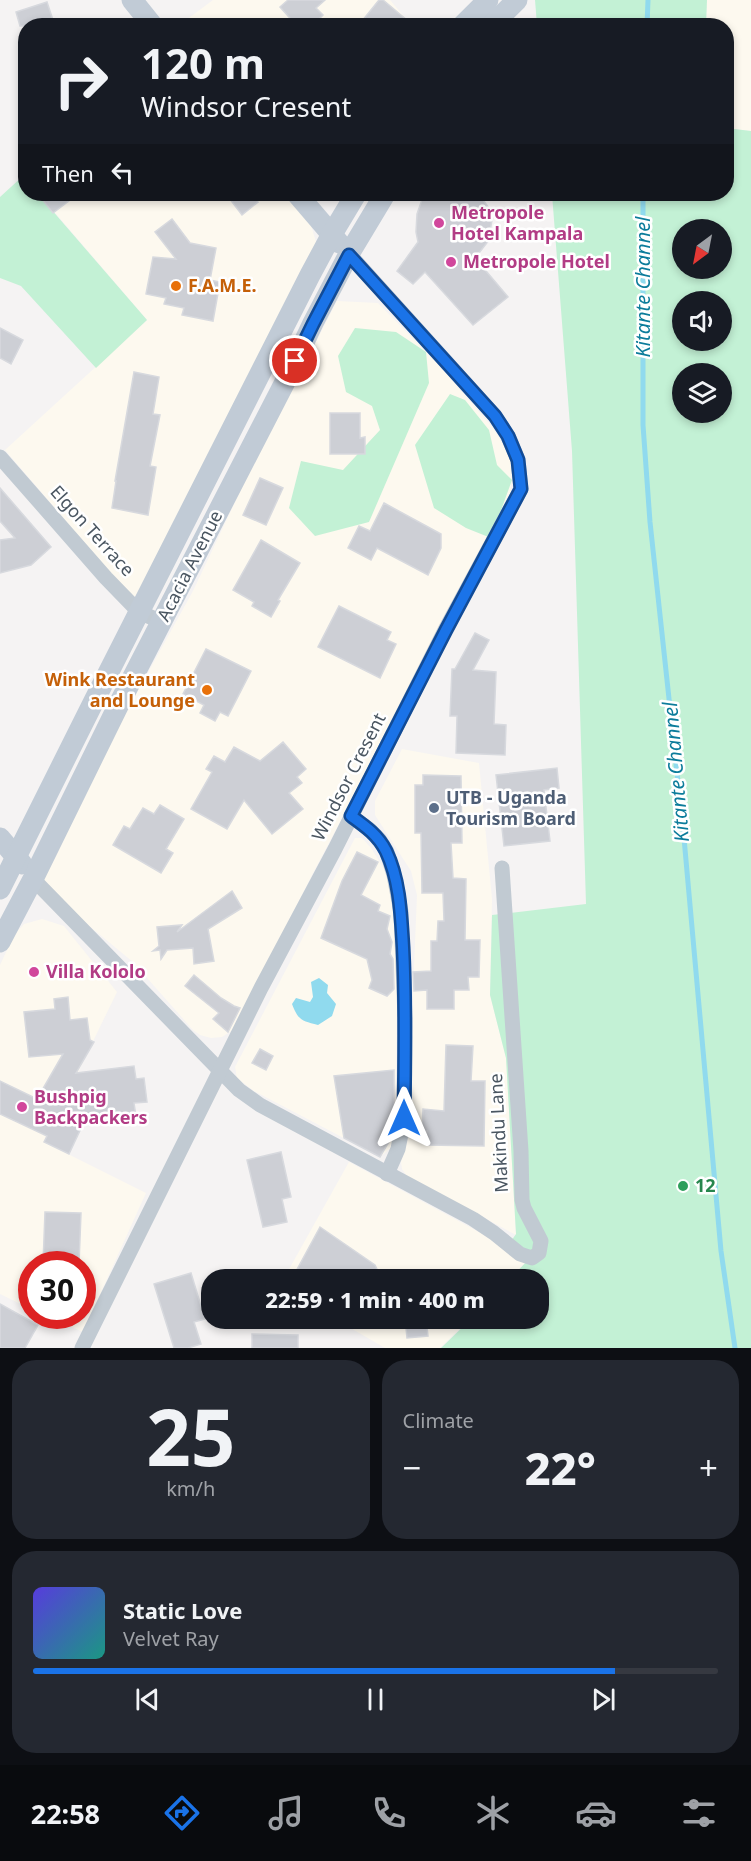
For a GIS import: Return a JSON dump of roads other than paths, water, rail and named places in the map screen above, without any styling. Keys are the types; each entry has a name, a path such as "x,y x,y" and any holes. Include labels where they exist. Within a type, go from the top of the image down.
{"main road":[{"path":"132,0 147,18"},
{"path":"470,18 488,0"},
{"path":"499,18 517,0"},
{"path":"303,201 349,255"},
{"name":"Acacia Avenue","path":"0,889 332,234 352,201"},
{"name":"Acacia Avenue","path":"0,942 313,324 349,255 381,201"},
{"path":"0,838 33,879"}],"street":[{"name":"Windsor Cresent","path":"82,1348 446,630 521,489 518,460 508,436 495,416 349,255"},
{"name":"Elgon Terrace","path":"0,457 139,612 162,622"},
{"path":"351,816 370,830 387,852 401,912 405,1018 404,1118 398,1149 387,1174"},
{"name":"Makindu Lane","path":"33,879 239,1090 260,1106 473,1219 520,1254 532,1258 539,1252 541,1241 522,1200 521,1151 502,868"}],"water":[{"path":"319,978 328,985 327,993 336,1004 332,1016 318,1025 301,1019 292,1004 296,998 310,1002 313,997 311,982"}],"waterway":[{"name":"Kitante Channel","path":"647,18 648,0"},
{"name":"Kitante Channel","path":"643,201 643,425 650,522 684,838 721,1251 735,1348"}],"place":[{"name":"Metropole Hotel Kampala","path":"439,223"},
{"name":"Metropole Hotel","path":"451,262"},
{"name":"F.A.M.E.","path":"176,286"},
{"name":"Wink Restaurant and Lounge","path":"207,690"},
{"name":"UTB - Uganda Tourism Board","path":"434,808"},
{"name":"Villa Kololo","path":"34,972"},
{"name":"Bushpig Backpackers","path":"22,1107"},
{"name":"12","path":"683,1186"}]}
